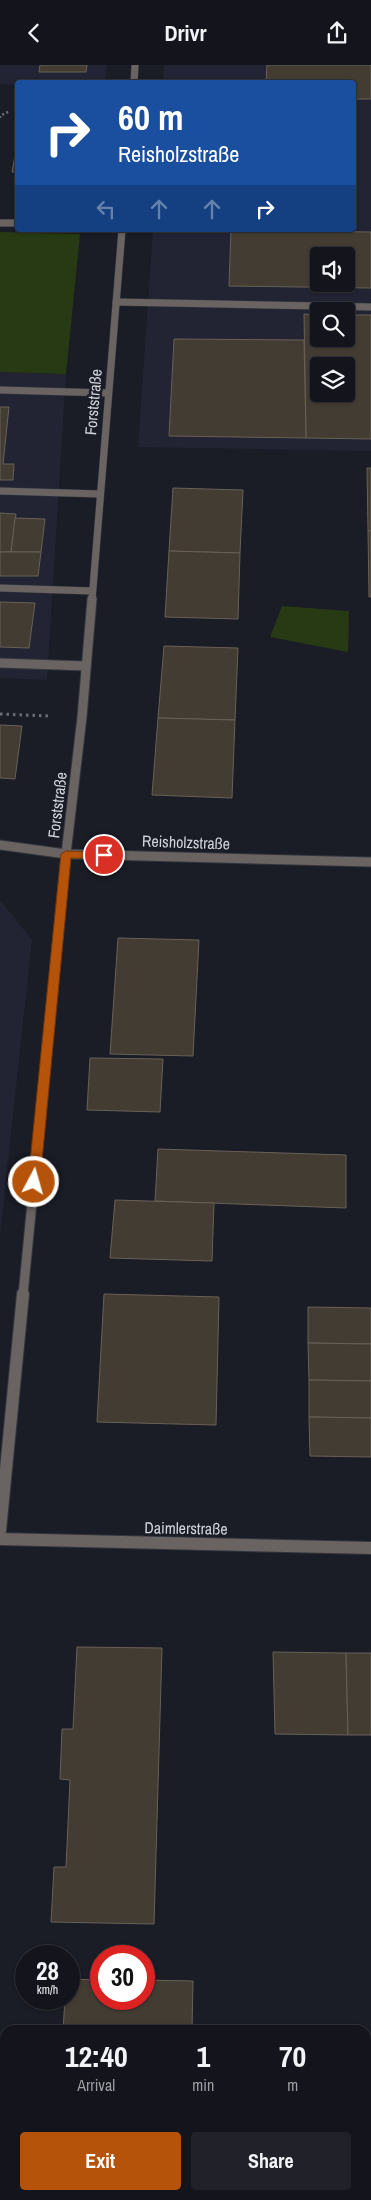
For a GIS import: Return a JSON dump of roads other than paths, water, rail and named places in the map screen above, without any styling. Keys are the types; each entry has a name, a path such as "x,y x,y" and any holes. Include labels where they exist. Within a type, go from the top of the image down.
{"street":[{"path":"134,80 135,65"},
{"path":"0,223 15,223"},
{"name":"Forststraße","path":"0,1531 86,666 122,232"},
{"path":"116,302 371,307"},
{"path":"0,390 108,393"},
{"path":"0,491 100,494"},
{"path":"0,588 92,591"},
{"path":"0,663 86,666"},
{"name":"Reisholzstraße","path":"0,845 66,854 371,863"},
{"name":"Daimlerstraße","path":"0,1539 371,1548"}]}
